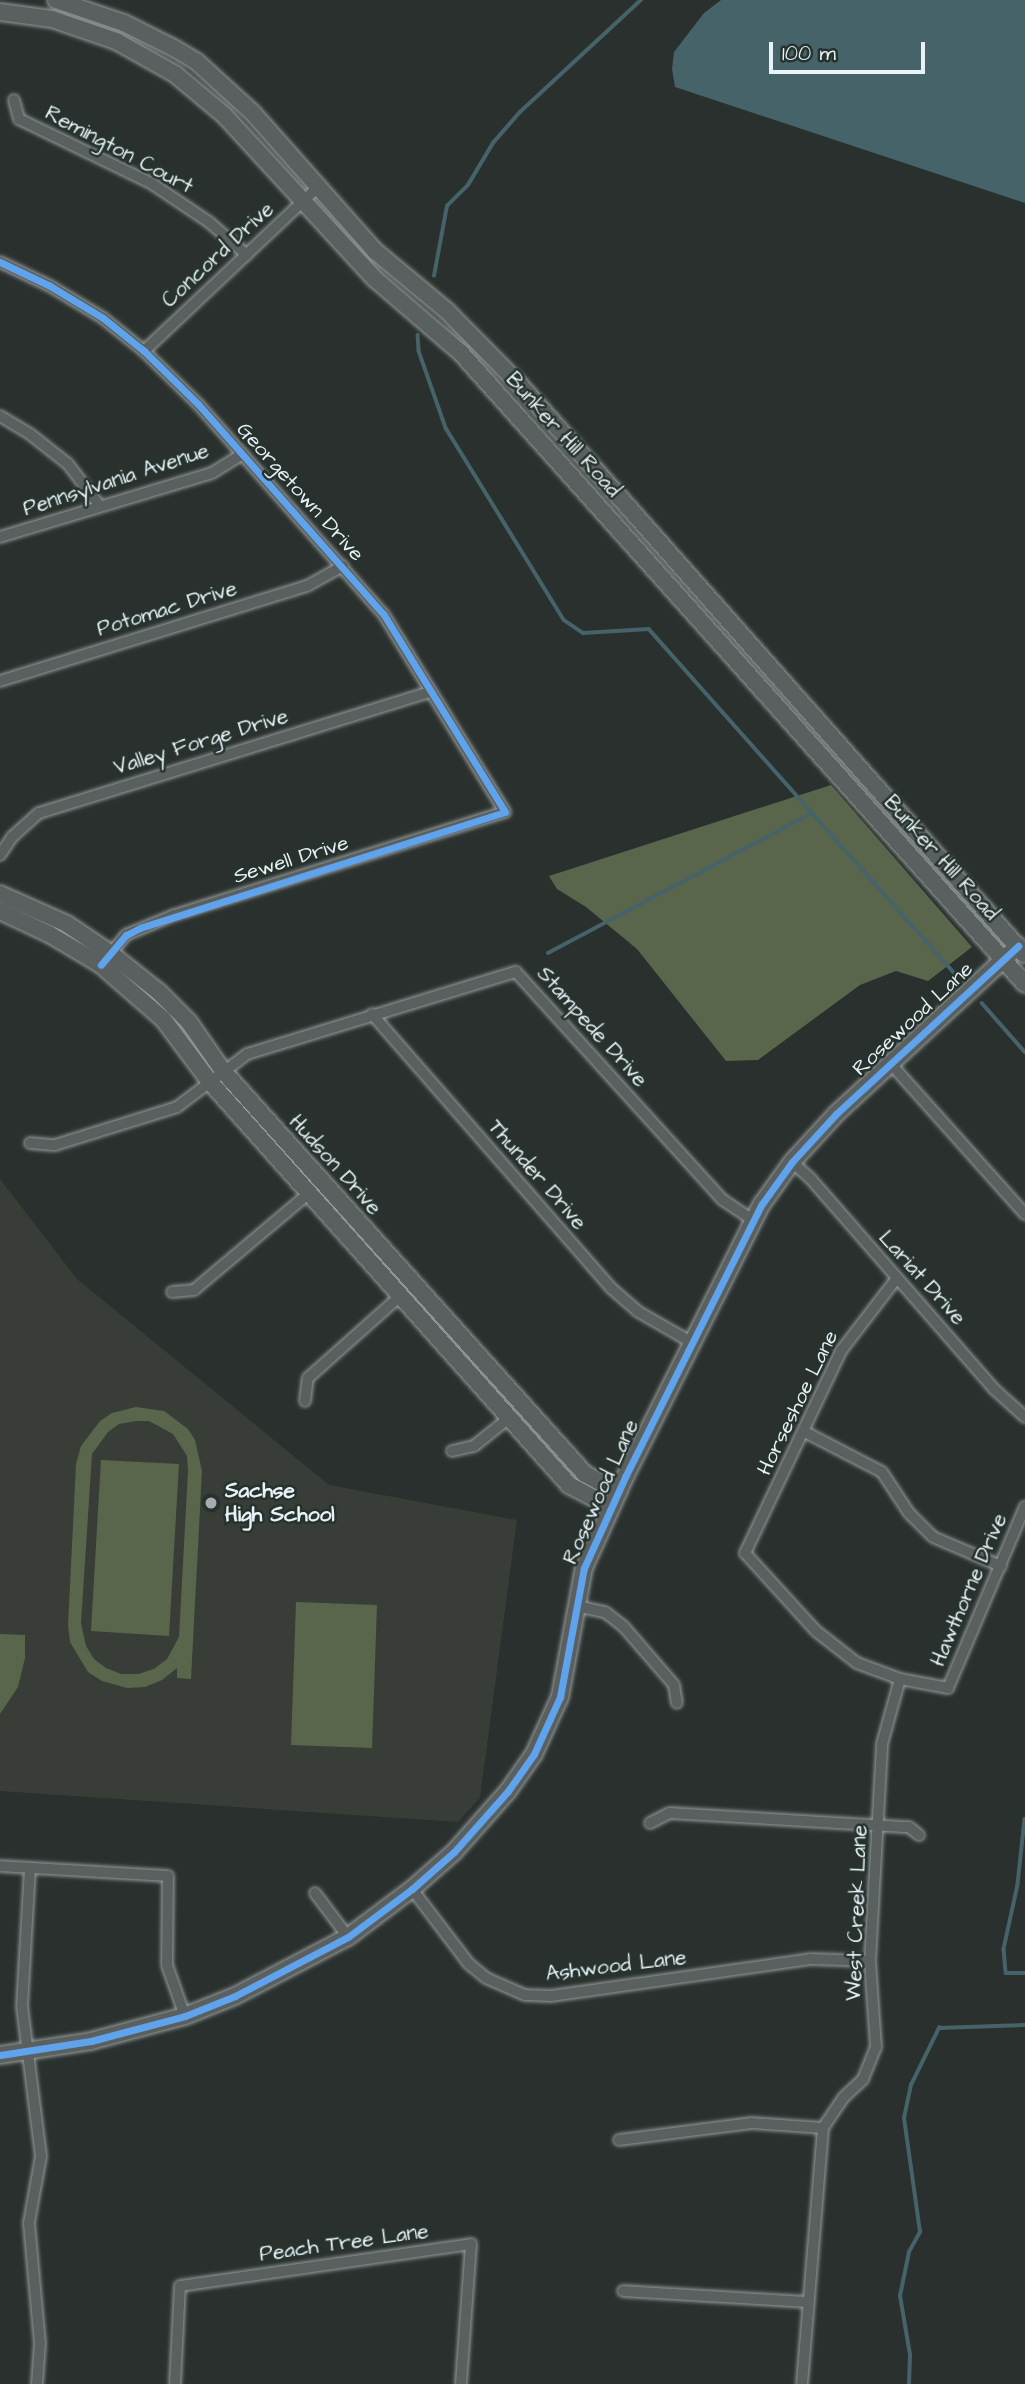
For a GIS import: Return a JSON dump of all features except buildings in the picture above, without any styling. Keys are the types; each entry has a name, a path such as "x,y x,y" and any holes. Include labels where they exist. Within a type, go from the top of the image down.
{"street":[{"name":"Bunker Hill Road","path":"55,0 124,23 197,62 254,114 374,251 447,311 520,385 1021,950"},
{"name":"Bunker Hill Road","path":"0,12 81,27 155,60 224,115 375,279 461,353 1025,984"},
{"name":"Remington Court","path":"13,100 19,119 150,183 209,222 247,255"},
{"name":"Concord Drive","path":"144,351 318,187"},
{"name":"Georgetown Drive","path":"0,262 50,286 103,318 144,351 242,454 384,615 505,812"},
{"path":"0,416 30,434 68,464 100,506"},
{"name":"Pennsylvania Avenue","path":"0,537 212,473 242,454"},
{"name":"Potomac Drive","path":"0,681 307,586 343,566"},
{"name":"Valley Forge Drive","path":"0,855 12,837 39,813 431,692"},
{"name":"Sewell Drive","path":"106,959 126,935 174,915 505,812"},
{"name":"Hudson Drive","path":"0,894 48,914 106,959 159,992 190,1022 223,1071 584,1474 614,1499"},
{"name":"Hudson Drive","path":"0,911 106,959 163,1019 210,1082 569,1485 614,1499"},
{"name":"Rosewood Lane","path":"0,2055 91,2041 185,2015 290,1970 348,1937 412,1889 463,1842 508,1791 534,1754 560,1697 584,1568 614,1499 753,1220 792,1162 890,1063 1003,959 1021,950"},
{"name":"Stampede Drive","path":"30,1143 55,1145 177,1107 247,1054 516,972 723,1200 753,1220"},
{"name":"Thunder Drive","path":"372,1014 611,1288 637,1311 691,1342"},
{"path":"890,1063 1025,1214"},
{"name":"Lariat Drive","path":"792,1162 994,1388 1025,1417"},
{"path":"172,1292 194,1290 309,1193"},
{"name":"Horseshoe Lane","path":"897,1278 841,1351 805,1432 745,1553 816,1632 857,1662 900,1679"},
{"path":"304,1401 308,1378 400,1296"},
{"path":"452,1451 474,1446 509,1418"},
{"path":"805,1432 882,1472 909,1513 933,1537 1001,1566"},
{"name":"Hawthorne Drive","path":"900,1679 948,1688 1025,1507"},
{"path":"576,1605 605,1612 624,1627 674,1685 677,1703"},
{"name":"West Creek Lane","path":"802,2384 823,2128 844,2096 863,2079 876,2047 870,1961 882,1744 900,1679"},
{"path":"650,1823 670,1813 909,1826 919,1835"},
{"path":"0,1866 168,1876 166,1965 185,2015"},
{"path":"30,1868 22,2006 41,2156 29,2223 40,2343 37,2384"},
{"name":"Ashwood Lane","path":"412,1889 469,1964 486,1978 525,1995 551,1996 810,1959 870,1961"},
{"path":"314,1893 348,1937"},
{"path":"620,2140 752,2123 823,2128"},
{"name":"Peach Tree Lane","path":"175,2384 180,2286 471,2244 461,2384"},
{"path":"623,2291 807,2302"}],"shaded area":[{"name":"Sachse High School","path":"0,1179 77,1279 329,1485 517,1520 480,1798 458,1822 0,1791"}],"green space":[{"path":"831,785 972,947 928,981 896,971 860,985 758,1060 726,1061 637,949 586,907 557,889 549,876"},
{"path":"136,1407 164,1411 188,1429 195,1440 202,1471 191,1679 177,1678 177,1668 162,1680 145,1687 127,1688 102,1681 88,1672 70,1642 68,1625 76,1464 81,1446 100,1421 112,1413","holes":["149,1421 173,1434 187,1456 179,1637 167,1659 154,1669 138,1674 121,1674 94,1659 86,1646 81,1623 92,1454 108,1432 119,1424"]},
{"path":"101,1460 179,1464 169,1636 91,1631"},
{"path":"296,1602 377,1605 372,1748 291,1745"},
{"path":"0,1634 25,1635 25,1658 18,1687 0,1714"}],"water":[{"path":"721,0 1025,0 1025,203 675,87 672,69 674,52 704,13"}],"waterway":[{"path":"434,276 447,206 468,185 493,143 520,112 641,0"},
{"path":"418,335 419,351 446,428 564,620 583,633 649,629 957,976"},
{"path":"548,953 812,813"},
{"path":"982,1003 1025,1052"},
{"path":"1025,1819 1018,1885 1004,1949 1006,1973 1025,1973"},
{"path":"909,2384 910,2355 900,2296 909,2252 920,2232 904,2118 911,2085 939,2028 1025,2025"}],"cycle path":[{"path":"0,262 50,286 103,318 144,351 198,404 384,615 505,812 140,928 126,935 101,965"},
{"path":"0,2055 91,2041 185,2016 235,1996 348,1937 412,1889 454,1852 508,1791 534,1754 560,1697 584,1568 625,1477 762,1204 792,1162 836,1114 1018,946"}],"place":[{"name":"Sachse High School","path":"211,1503"}]}
